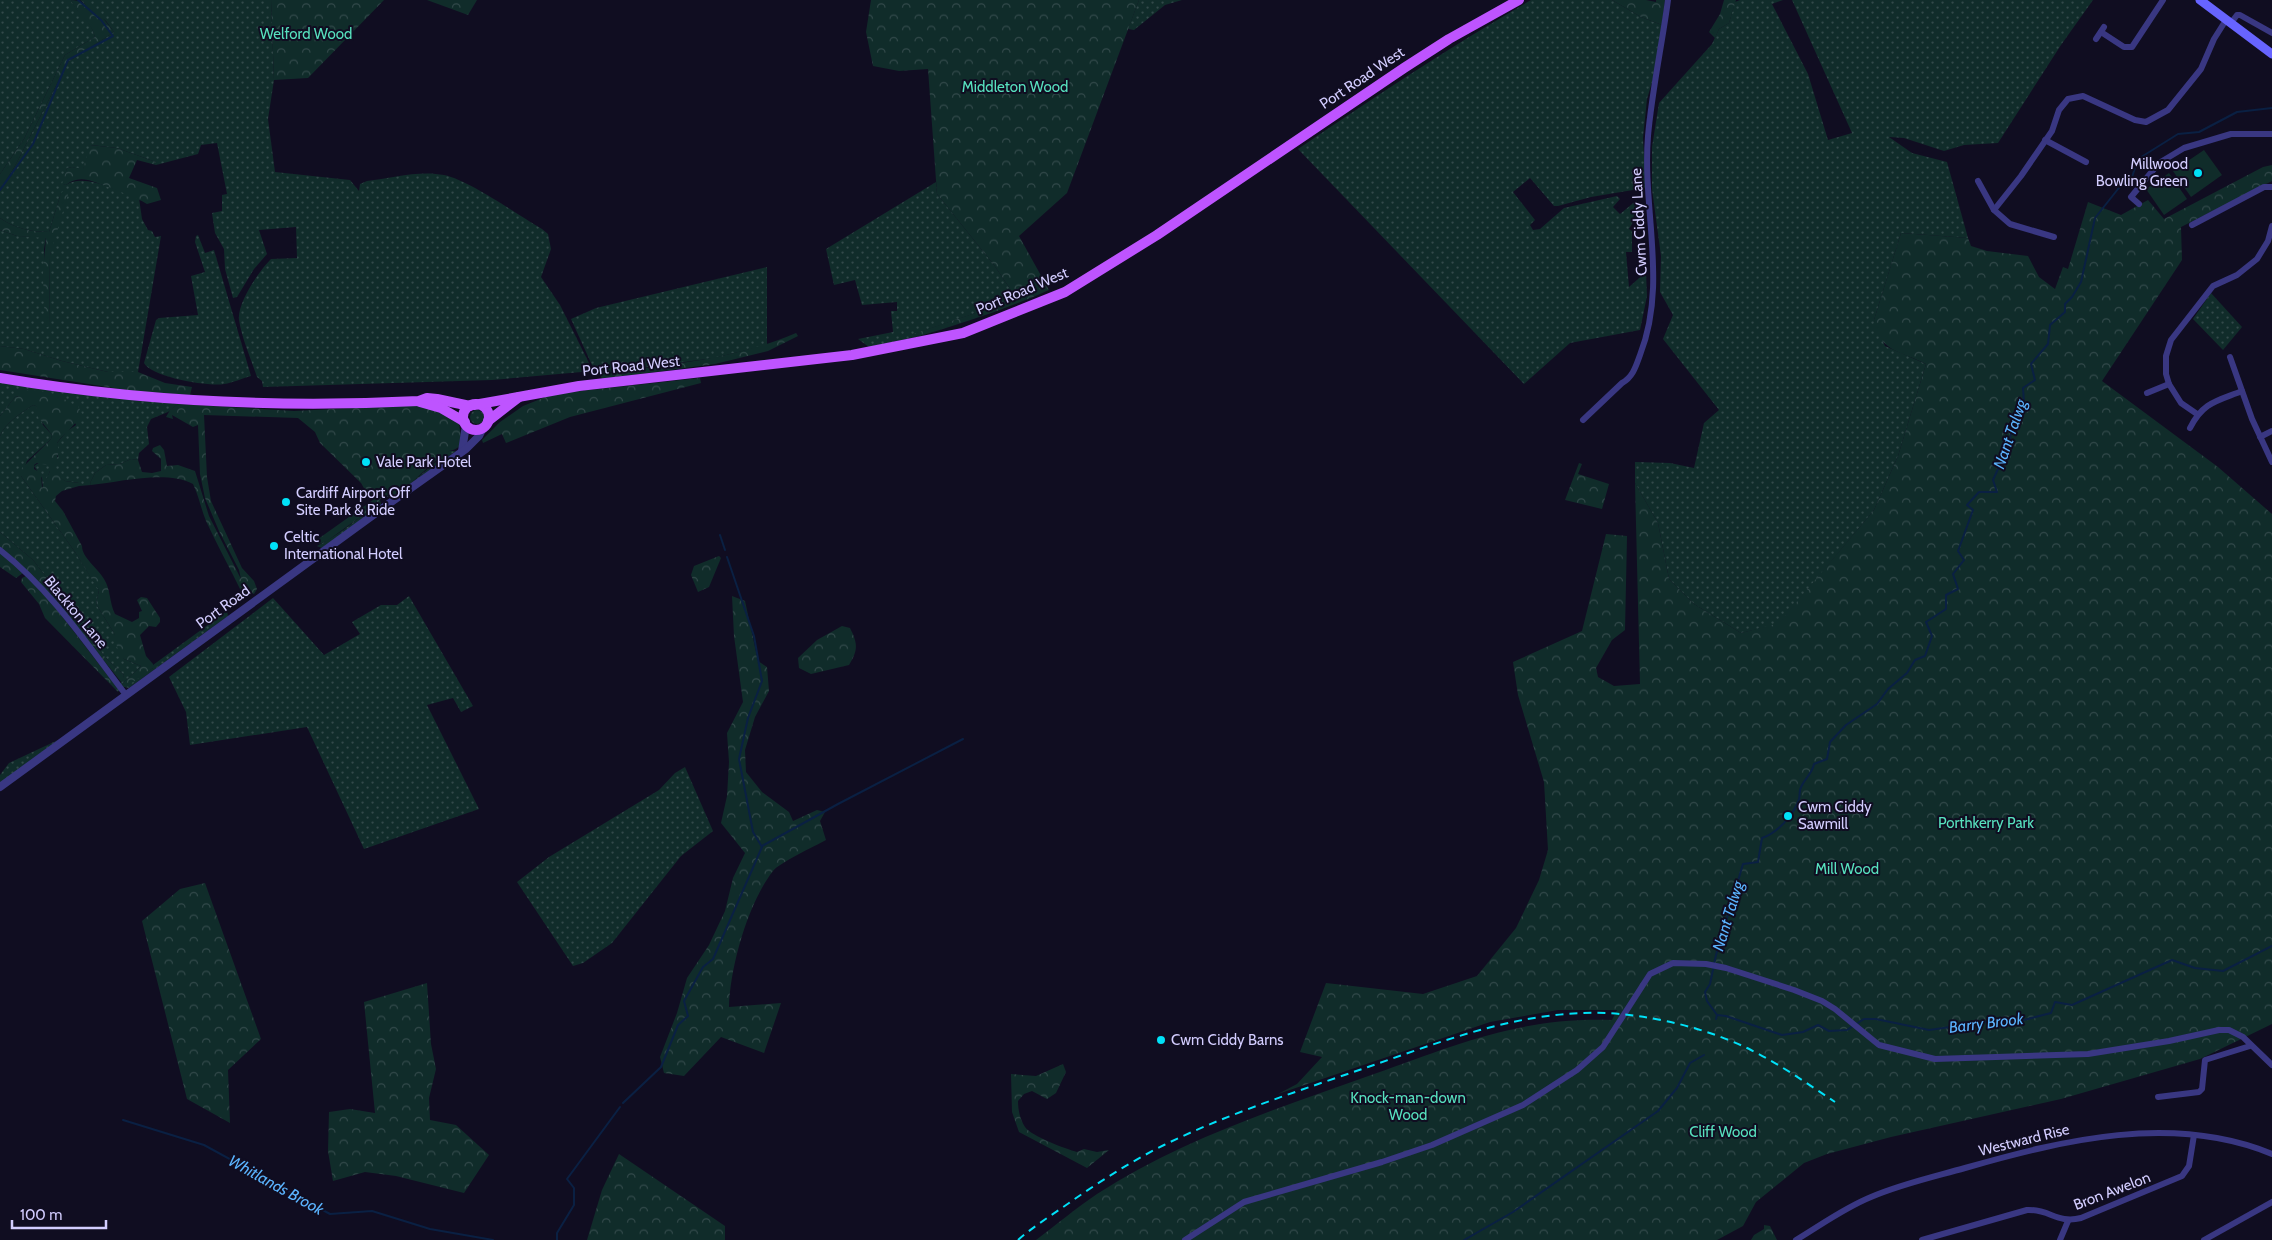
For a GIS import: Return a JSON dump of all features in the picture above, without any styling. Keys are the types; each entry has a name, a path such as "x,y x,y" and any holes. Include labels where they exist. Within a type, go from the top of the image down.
{"main road":[{"name":"Port Road West","path":"472,405 508,397 520,397 579,386 857,354 962,333 1066,292 1157,235 1404,68 1449,39 1519,0"},
{"path":"2200,0 2272,54"},
{"path":"0,378 115,394 215,403 323,405 419,401 428,398 482,406 488,411 486,424 472,429 441,408 419,401"},
{"name":"Port Road West","path":"486,424 520,397"},
{"path":"466,424 466,410 472,405"}],"street":[{"name":"Cwm Ciddy Lane","path":"1583,420 1628,380 1633,372 1651,321 1655,286 1648,178 1648,136 1668,0"},
{"path":"2096,39 2103,30 2124,47 2132,47 2163,0"},
{"path":"1994,210 2022,176 2052,131 2059,110 2068,99 2083,96 2146,122 2168,110 2201,69 2214,40 2237,15 2272,33"},
{"path":"2139,204 2130,197 2159,162 2184,148 2231,134 2272,134"},
{"path":"2045,140 2086,162"},
{"path":"1978,181 1994,210 2010,224 2054,237"},
{"path":"2192,226 2264,187 2272,187"},
{"path":"2197,414 2181,403 2169,384 2166,374 2166,356 2171,340 2213,286 2238,275 2257,259 2268,241 2272,226"},
{"path":"2230,357 2260,437 2272,462"},
{"path":"2147,392 2169,384"},
{"path":"2190,428 2197,414 2207,405 2242,391"},
{"path":"462,451 466,424"},
{"name":"Port Road","path":"0,787 472,444 486,424"},
{"path":"2260,437 2272,432"},
{"name":"Blackton Lane","path":"0,550 22,569 54,602 126,695"},
{"path":"1185,1240 1244,1202 1357,1170 1423,1148 1522,1105 1577,1070 1603,1047 1650,974 1673,963 1718,966 1822,1001 1879,1045 1935,1059 2088,1054 2169,1041 2219,1030 2237,1033 2272,1065"},
{"path":"2158,1098 2198,1092 2202,1089 2204,1060 2250,1046"},
{"name":"Westward Rise","path":"1796,1240 1846,1208 1871,1196 2051,1145 2112,1136 2162,1133 2194,1135 2240,1143 2272,1154"},
{"name":"Bron Awelon","path":"1922,1240 2027,1210 2042,1211 2068,1221 2116,1204 2182,1176 2189,1166 2194,1135"},
{"path":"2204,1240 2272,1202"},
{"path":"2060,1240 2068,1221"},
{"path":"1808,1233 1812,1240"}],"green space":[{"path":"0,0 71,0 90,25 95,37 65,55 24,139 0,174"},
{"path":"71,0 84,3 90,7 101,16 114,32 68,62 16,164 0,191 0,174 24,139 65,55 95,37 90,25"},
{"path":"80,0 271,0 274,80 268,119 275,172 350,180 359,191 360,184 367,181 425,173 444,175 455,178 480,191 542,229 548,234 551,249 541,277 560,305 593,371 492,380 263,387 262,381 257,377 244,342 239,313 245,296 271,259 297,258 296,227 259,230 267,254 254,269 237,297 233,298 225,269 224,249 215,233 212,213 222,211 222,195 227,194 217,143 201,145 198,154 156,165 156,162 117,148 91,145 83,170 72,167 67,168 63,184 82,181 92,182 139,198 142,219 148,230 152,231 155,237 161,236 138,372 108,372 62,361 24,349 0,346 0,230 17,236 46,237 44,249 49,326 50,255 61,193 49,232 42,232 17,227 0,218 0,191 16,164 68,62 114,32 106,21"},
{"name":"Welford Wood","path":"271,0 384,0 308,78 274,80"},
{"path":"427,0 477,0 468,15"},
{"name":"Middleton Wood","path":"871,0 1139,0 1067,193 1019,236 1049,290 952,326 920,336 913,334 1017,299 994,265 937,194 928,69 899,71 873,66 866,32"},
{"path":"1139,0 1182,0 1165,5 1134,30 1128,29"},
{"path":"1531,0 1612,0 1641,17 1662,25 1655,72 1647,99 1643,138 1646,188 1642,188 1639,192 1633,190 1591,197 1558,206 1554,206 1530,178 1513,192 1535,220 1530,225 1533,230 1540,229 1564,208 1617,196 1620,199 1613,207 1620,214 1637,200 1632,224 1629,229 1632,231 1632,252 1626,252 1629,287 1646,272 1647,296 1640,330 1570,343 1524,384 1298,149 1413,72"},
{"path":"1612,0 1646,0 1656,2 1656,0 1665,0 1662,25 1641,17"},
{"path":"1724,0 1736,0 1729,23 1719,29 1715,38 1709,32 1720,14"},
{"path":"1740,0 1783,0 1772,4 1808,74 1828,140 1852,133 1792,0 2093,0 2061,45 1998,143 1964,145 1944,151 1904,138 1889,137 1912,153 1947,162 1968,238 1901,233 1874,320 1885,346 1926,364 1898,456 1874,510 1779,624 1741,633 1694,604 1669,579 1658,523 1635,483 1635,462 1670,463 1694,468 1704,423 1719,410 1663,339 1673,315 1660,292 1661,256 1652,189 1652,147 1659,103 1712,44 1719,29 1729,23 1735,2"},
{"path":"90,145 117,148 156,162 156,165 137,160 129,178 157,188 161,200 147,204 85,179 76,180 66,185 62,184 67,168 83,169"},
{"name":"Millwood Bowling Green","path":"2204,150 2222,175 2191,197 2173,171"},
{"name":"Porthkerry Park","path":"2272,165 2272,181 2181,227 2182,260 2102,381 2218,467 2272,514 2272,1024 2200,1059 2061,1099 1891,1137 1827,1154 1804,1163 1756,1202 1743,1226 1717,1240 1036,1240 1089,1199 1129,1174 1197,1141 1267,1112 1434,1052 1490,1035 1548,1023 1579,1020 1612,1020 1617,1010 1558,1010 1490,1022 1278,1094 1297,1084 1322,1057 1300,1052 1326,983 1423,994 1477,976 1516,928 1539,880 1548,850 1544,782 1518,695 1513,662 1582,631 1606,534 1627,536 1625,630 1612,640 1596,668 1598,677 1614,686 1640,684 1635,483 1658,523 1669,579 1694,604 1741,633 1779,623 1874,510 1898,456 1926,364 1886,345 1877,331 1874,320 1901,233 1968,238 1971,246 1987,251 2028,256 2039,277 2055,289 2063,267 2068,269 2088,202 2121,215 2148,200 2164,219 2263,167"},
{"path":"2169,173 2187,199 2164,215 2146,189"},
{"path":"936,182 937,194 994,265 1017,299 914,334 920,336 869,347 858,339 893,332 891,311 897,311 897,302 862,305 855,280 834,285 826,249"},
{"path":"66,189 69,191 50,255 49,326 45,328 43,274 46,238 17,236 0,230 0,218 23,229 49,232 61,193"},
{"path":"198,235 205,253 214,250 251,376 217,385 168,377 157,373 144,363 156,320 159,318 198,315 191,276 205,272 195,242"},
{"path":"767,267 767,345 714,358 596,374 571,319 596,308"},
{"path":"2211,293 2242,327 2223,350 2193,319"},
{"path":"796,333 798,336 768,351 715,364 602,379 600,374 700,360 748,350"},
{"path":"0,346 24,349 62,361 108,372 138,372 165,383 192,387 190,395 133,391 0,370"},
{"path":"700,378 701,383 570,417 506,443 502,434 483,443 482,440 500,422 523,406 553,394"},
{"path":"0,381 60,391 178,404 168,412 151,419 147,427 149,444 139,453 138,460 131,459 120,464 106,465 95,473 90,483 91,485 79,486 79,483 65,481 50,471 43,488 42,478 34,466 40,462 44,464 58,457 57,443 67,431 76,425 64,399 18,396 15,397 0,416"},
{"path":"21,390 51,393 78,406 82,414 57,443 59,451 55,464 51,466 37,463 34,465 34,469 41,473 42,488 50,471 54,468 60,471 60,477 65,481 79,483 79,486 62,491 56,496 55,501 63,511 87,559 106,583 115,614 132,622 139,618 139,612 142,611 137,600 141,597 147,598 160,618 160,622 156,627 149,626 140,635 146,656 153,664 153,668 126,687 123,687 122,684 141,666 124,659 118,651 114,633 96,604 99,590 75,552 21,476 20,470 51,439 52,435 38,417 36,406 33,405 10,422 0,436 0,416 15,397 19,396"},
{"path":"178,404 294,411 417,405 430,407 459,421 461,444 459,447 449,451 445,457 435,461 410,484 397,490 395,494 385,496 379,500 379,506 374,507 327,541 319,544 317,543 318,539 373,500 369,497 361,483 320,443 315,432 298,418 204,415 207,477 211,501 242,568 254,581 257,589 254,594 245,593 241,591 210,530 193,484 182,480 157,477 91,485 90,483 95,473 106,465 120,464 131,459 138,460 142,472 152,473 161,471 161,459 152,451 153,448 160,445 164,450 167,466 178,465 195,471 209,516 241,579 239,570 205,498 200,474 198,425 193,427 172,415 173,419 166,417 170,410"},
{"path":"33,405 36,406 43,425 52,435 51,439 27,461 21,476 75,552 99,590 96,604 114,633 124,659 141,666 122,684 123,687 120,686 124,675 105,657 91,639 68,595 50,582 33,560 0,532 0,436 10,422"},
{"path":"474,410 480,410 484,417 480,424 474,424 470,420 470,414"},
{"path":"449,451 456,451 394,496 385,497 410,484"},
{"path":"1579,463 1582,464 1578,474 1609,484 1602,509 1565,500"},
{"path":"380,499 381,505 322,548 317,546 350,525"},
{"path":"0,532 33,560 50,582 68,595 91,639 105,657 124,675 122,683 52,597 0,549"},
{"path":"0,552 23,573 16,578 0,567"},
{"path":"719,556 721,558 709,587 698,592 691,575 694,566"},
{"path":"26,576 51,602 119,690 118,692 45,618 39,604 21,582 22,578"},
{"path":"409,596 473,706 461,712 453,698 427,705 479,809 364,849 307,727 190,745 186,712 169,677 273,598 324,655 360,634 352,622 381,605 397,605"},
{"path":"732,596 745,601 758,661 767,667 769,691 755,717 745,750 746,772 762,792 789,812 793,821 817,810 825,812 820,821 826,840 790,859 773,871 756,900 742,936 733,973 729,1007 781,1003 764,1053 721,1037 684,1076 664,1073 660,1057 677,1013 687,978 709,945 725,911 733,878 745,853 721,823 727,796 729,762 727,733 743,702 734,636"},
{"path":"227,611 228,616 129,688 123,687 153,668 153,665"},
{"path":"842,626 850,628 856,643 854,655 849,665 811,674 799,668 798,658 817,640"},
{"path":"58,740 0,783 0,775 9,763"},
{"path":"685,767 713,831 681,856 612,943 583,963 573,966 517,882 549,857 659,790 675,773"},
{"path":"205,883 261,1039 228,1070 230,1123 187,1099 142,921 180,889"},
{"path":"427,983 431,1044 436,1069 429,1098 430,1120 456,1125 489,1155 464,1193 396,1176 365,1172 333,1181 328,1151 329,1112 350,1109 375,1113 364,1002"},
{"path":"1063,1064 1066,1072 1056,1093 1047,1099 1032,1091 1024,1094 1018,1101 1018,1108 1025,1127 1041,1138 1077,1152 1084,1149 1097,1152 1109,1150 1087,1168 1019,1132 1012,1112 1011,1074 1036,1076"},
{"path":"619,1154 725,1226 725,1240 587,1240 602,1190"},
{"path":"1764,1225 1770,1226 1777,1240 1751,1240 1754,1235 1764,1229"}],"waterway":[{"path":"0,190 33,144 68,60 113,36 101,20 78,0"},
{"name":"Nant Talwg","path":"1716,1019 1717,1015 1707,1001 1705,992 1710,984 1716,955 1743,864 1758,862 1762,838 1779,828 1789,817 1797,805 1801,787 1812,771 1814,764 1827,759 1830,742 1846,725 1877,704 1888,689 1907,673 1915,660 1925,656 1932,636 1926,622 1946,609 1946,595 1958,589 1953,574 1964,560 1958,551 1973,510 1967,505 1979,492 1997,492 1993,480 2007,449 2015,419 2013,414 2024,402 2023,388 2035,380 2031,364 2048,344 2050,325 2065,312 2065,304 2072,297 2081,282 2095,218 2118,189 2132,177 2138,159 2178,134 2199,132 2237,112 2272,108"},
{"path":"720,535 725,550"},
{"path":"623,1103 661,1067 678,1025 688,1016 684,1001 703,967 713,959 762,847 753,832 739,759 748,718 762,681 754,636 727,557"},
{"path":"762,846 963,739"},
{"name":"Barry Brook","path":"1717,1015 1726,1016 1782,1035 1803,1032 1818,1025 1829,1031 1847,1030 1864,1019 1876,1019 1929,1030 2000,1020 2016,1022 2051,1013 2055,1002 2072,1005 2172,960 2195,968 2223,971 2272,946"},
{"name":"Nant Talwg","path":"1464,1240 1513,1212 1658,1111 1677,1088 1690,1063 1704,1055"},
{"path":"557,1240 557,1233 574,1205 574,1188 567,1179 620,1107"},
{"name":"Whitlands Brook","path":"123,1120 204,1145 330,1214 372,1211 430,1229 493,1240"}],"railway":[{"path":"1018,1240 1115,1172 1151,1152 1213,1123 1264,1103 1433,1044 1500,1025 1533,1018 1567,1014 1602,1013 1637,1016 1681,1024 1724,1038 1762,1056 1835,1102"}],"place":[{"name":"Millwood Bowling Green","path":"2198,173"},
{"name":"Vale Park Hotel","path":"366,462"},
{"name":"Cardiff Airport Off Site Park & Ride","path":"286,502"},
{"name":"Celtic International Hotel","path":"274,546"},
{"name":"Cwm Ciddy Sawmill","path":"1788,816"},
{"name":"Cwm Ciddy Barns","path":"1161,1040"}],"park label":[{"name":"Mill Wood","path":"1847,869"},
{"name":"Knock-man-down Wood","path":"1408,1106"},
{"name":"Cliff Wood","path":"1723,1132"}]}
